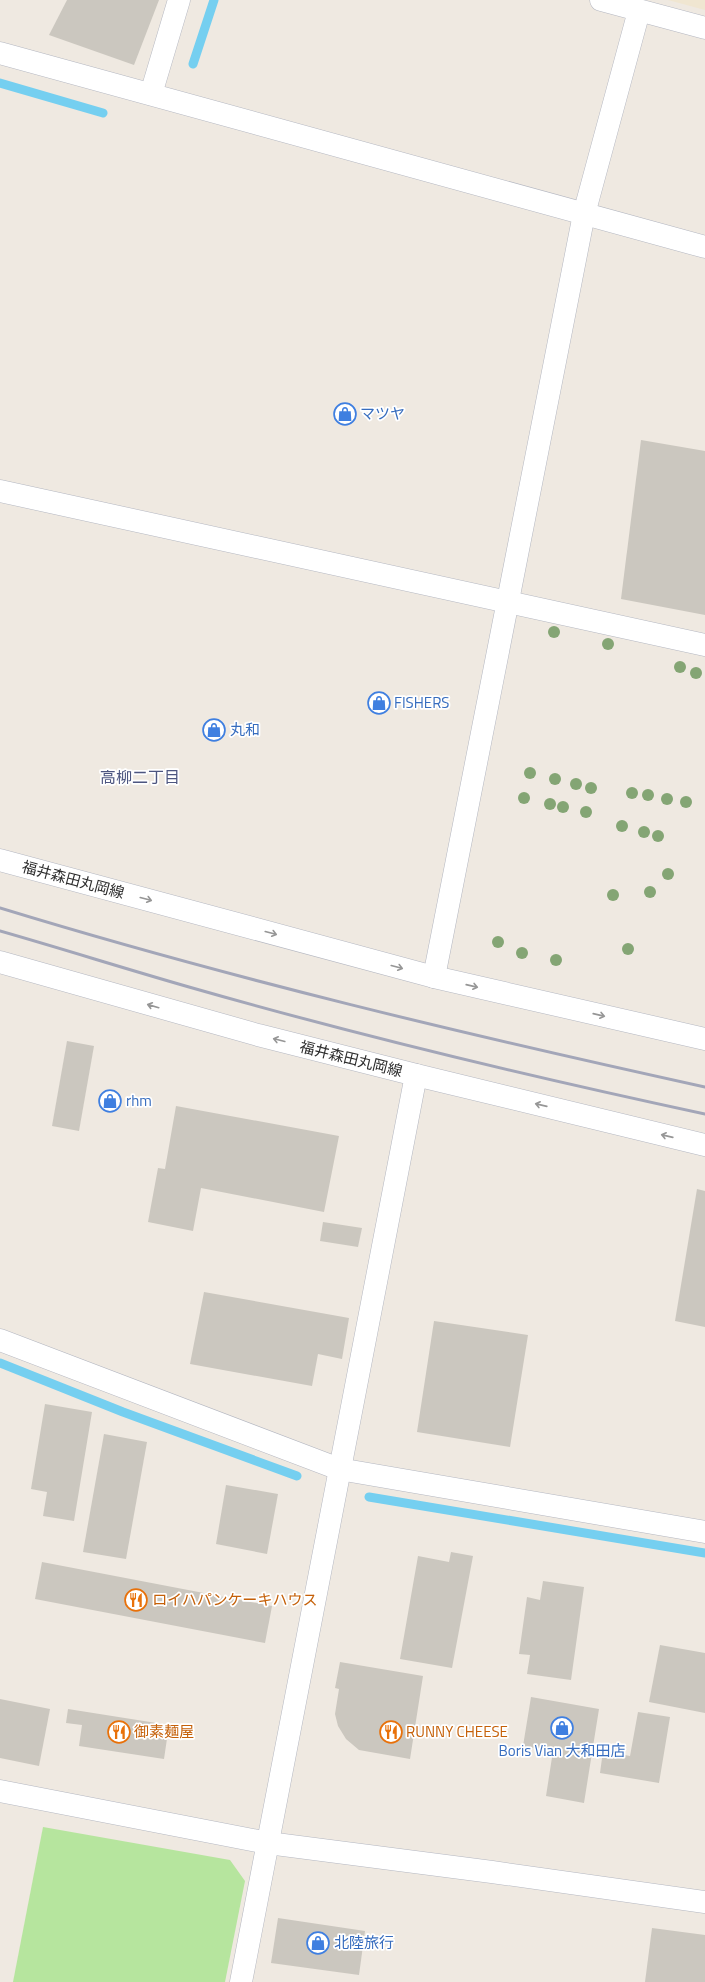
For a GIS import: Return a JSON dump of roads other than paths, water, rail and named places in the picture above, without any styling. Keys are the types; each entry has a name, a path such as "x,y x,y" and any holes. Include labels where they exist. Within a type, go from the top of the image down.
{"street":[{"path":"151,94 180,0"},
{"path":"602,0 705,28"},
{"path":"434,977 584,214 639,11"},
{"path":"0,53 705,247"},
{"path":"0,491 705,645"},
{"name":"福井森田丸岡線","path":"0,860 434,977 705,1039"},
{"name":"福井森田丸岡線","path":"0,962 258,1035 705,1145"},
{"path":"242,1982 339,1469 416,1075"},
{"path":"0,1340 339,1469 705,1532"},
{"path":"0,1791 268,1843 492,1872 705,1902"}],"waterway":[{"path":"193,64 214,0"},
{"path":"0,83 103,113"},
{"path":"0,1363 123,1412 297,1476"},
{"path":"369,1497 705,1553"}],"railway":[{"path":"0,908 175,959 351,1005 705,1087"},
{"path":"0,931 189,987 382,1039 705,1114"}],"place":[{"name":"マツヤ","path":"345,414"},
{"name":"FISHERS","path":"379,703"},
{"name":"丸和","path":"214,730"},
{"name":"rhm","path":"110,1101"},
{"name":"ロイハパンケーキハウス","path":"136,1600"},
{"name":"Boris Vian 大和田店","path":"562,1728"},
{"name":"御素麺屋","path":"119,1732"},
{"name":"RUNNY CHEESE","path":"391,1732"},
{"name":"北陸旅行","path":"318,1943"}],"district":[{"name":"高柳二丁目","path":"140,777"}]}
